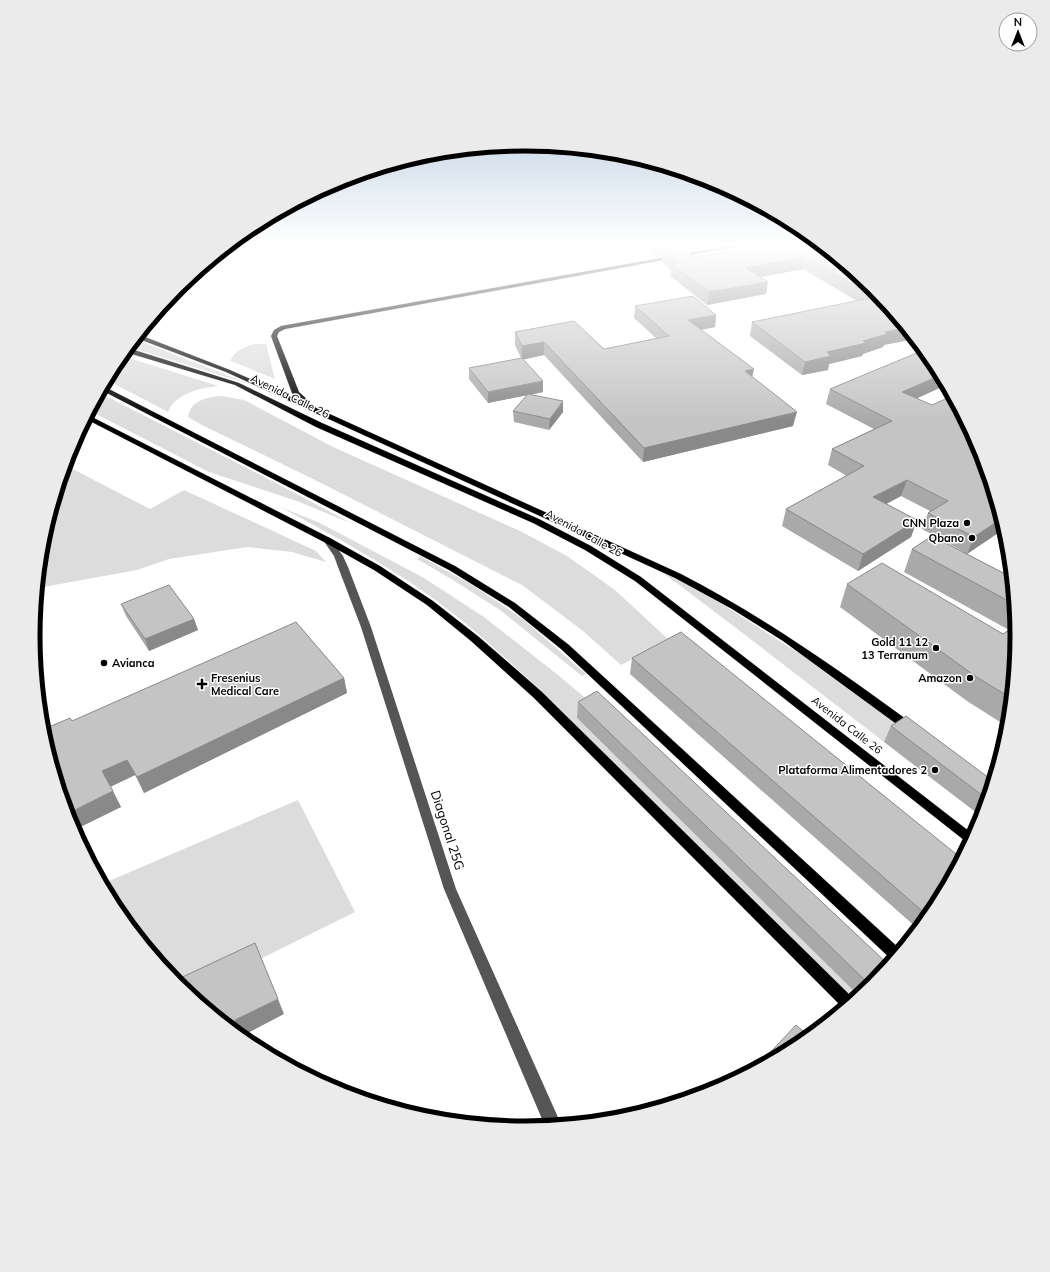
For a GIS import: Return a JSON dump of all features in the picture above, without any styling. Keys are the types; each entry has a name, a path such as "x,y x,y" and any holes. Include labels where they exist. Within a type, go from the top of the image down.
{"main road":[{"path":"315,410 302,400 296,393 274,336 276,331 283,327 416,303"},
{"name":"Avenida Calle 26","path":"143,338 228,371 565,523 678,576 725,601 769,628 830,669 920,735"},
{"name":"Avenida Calle 26","path":"132,352 237,384 319,425 528,518 588,548 644,584 967,836"},
{"path":"107,390 452,568 512,605 565,647 893,952"},
{"path":"91,419 327,540 377,568 430,603 475,639 538,695 845,1001"}],"street":[{"name":"Diagonal 25G","path":"327,540 338,556 343,567 366,627 450,889 551,1120"}],"shaded area":[{"path":"140,341 252,385 135,349"},
{"path":"254,344 266,344 275,379 231,361 233,356 238,351"},
{"path":"128,358 219,386 204,388 182,396 176,400 168,412 112,383"},
{"path":"104,395 353,524 297,501 209,472 94,413"},
{"path":"222,396 244,400 333,447 520,531 567,556 615,590 669,640 621,665 583,631 522,585 188,417 192,407 200,400"},
{"path":"70,468 150,509 184,490 316,551 326,562 292,552 248,547 169,559 137,570 43,587 49,541"},
{"path":"280,507 318,522 424,578 484,617 596,707 577,718 855,992 850,997 557,706 504,657 467,625 428,595 345,542"},
{"path":"420,556 474,586 524,620 586,674 582,676 500,610 417,559"},
{"path":"658,569 725,606 803,656 906,731 899,732 884,742"},
{"path":"298,800 355,912 195,991 160,956 140,931 107,882"}],"building":[{"path":"650,303 702,303 716,315 688,320 754,369 745,371 797,412 644,448 544,342 522,346 515,332 574,321 604,349 669,336 635,306"},
{"path":"844,303 878,303 900,329 885,332 887,334 863,341 866,343 827,352 831,356 805,362 752,322"},
{"path":"918,352 935,378 902,392 932,405 947,398 960,421 973,450 984,480 996,522 974,537 928,513 948,501 907,480 873,497 917,520 863,554 786,509 864,466 832,449 892,421 830,389"},
{"path":"522,358 543,381 488,392 469,368"},
{"path":"528,394 563,401 550,419 513,411"},
{"path":"932,536 1006,574 1009,601 912,549"},
{"path":"882,563 1003,634 1010,629 1009,668 1006,695 978,678 847,584"},
{"path":"169,585 194,619 145,639 121,604"},
{"path":"296,622 344,678 137,777 127,760 102,771 113,791 73,811 57,762 48,727 70,718 72,721"},
{"path":"681,632 958,855 945,879 923,912 632,658"},
{"path":"597,691 885,961 866,981 578,702"},
{"path":"906,716 988,778 983,796 891,726"},
{"path":"255,943 278,999 235,1020 237,1026 205,1001 181,978"},
{"path":"796,1025 804,1032 794,1039 767,1056"}],"place":[{"name":"CNN Plaza","path":"967,523"},
{"name":"Qbano","path":"972,538"},
{"name":"Gold 11 12 13 Terranum","path":"936,648"},
{"name":"Avianca","path":"104,663"},
{"name":"Amazon","path":"970,678"},
{"name":"Fresenius Medical Care","path":"202,684"},
{"name":"Plataforma Alimentadores 2","path":"935,770"}]}
